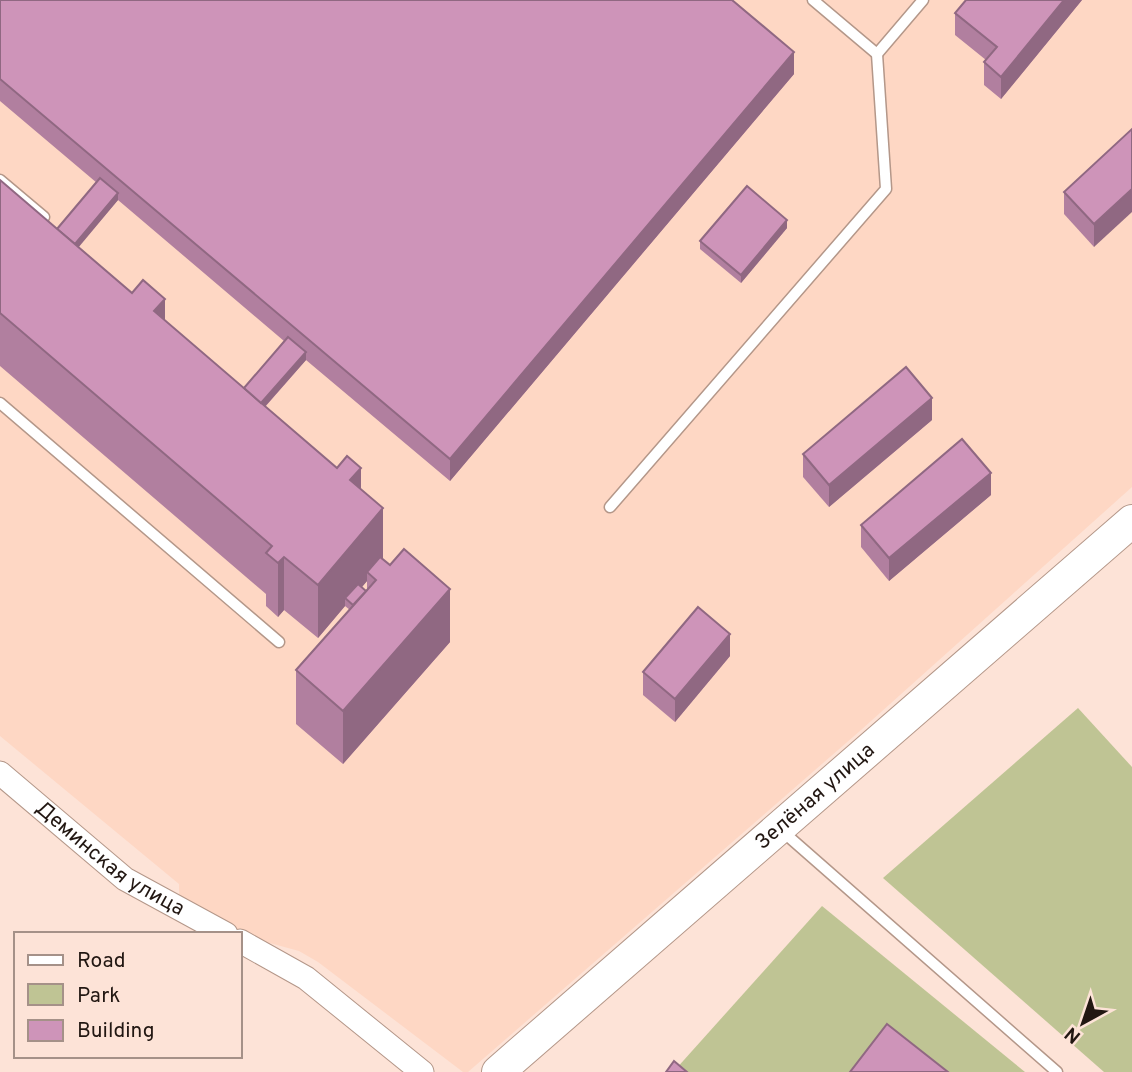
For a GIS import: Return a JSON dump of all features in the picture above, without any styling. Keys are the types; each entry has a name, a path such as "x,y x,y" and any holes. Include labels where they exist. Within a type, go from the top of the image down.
{"street":[{"name":"Зелёная улица","path":"498,1072 1132,521"},
{"name":"Деминская улица","path":"0,773 125,878 222,932"},
{"path":"242,942 306,978 422,1072"}],"lane":[{"path":"813,0 877,54"},
{"path":"610,507 886,189 877,54 923,0"},
{"path":"0,180 44,216"},
{"path":"0,403 279,642"},
{"path":"779,828 1057,1072"}],"shaded area":[{"path":"0,0 1132,0 1132,487 861,730 468,1072 463,1072 318,962 299,951 255,939 179,896 179,884 0,736"}],"green space":[{"path":"1078,708 1132,767 1132,1072 1104,1072 883,878"},
{"path":"822,906 1025,1072 675,1070"}],"building":[{"path":"0,0 732,0 794,52 450,459 0,79"},
{"path":"966,0 1064,0 1001,77 984,62 997,47 955,13"},
{"path":"1132,129 1132,189 1094,224 1064,192"},
{"path":"100,178 118,193 75,244 57,229"},
{"path":"0,180 132,293 143,280 165,299 154,311 337,468 347,456 361,468 350,480 383,508 318,585 284,557 278,563 266,553 272,546 0,313"},
{"path":"747,186 787,220 741,275 700,241"},
{"path":"288,337 306,352 261,403 244,388"},
{"path":"906,367 932,398 829,485 803,454"},
{"path":"962,439 991,473 889,558 861,525"},
{"path":"404,549 450,589 343,711 296,670 376,580 367,572 380,557 390,565"},
{"path":"358,584 366,591 353,605 345,598"},
{"path":"698,607 730,634 675,699 643,672"},
{"path":"887,1024 948,1072 850,1072"},
{"path":"674,1061 687,1072 666,1072"}]}
